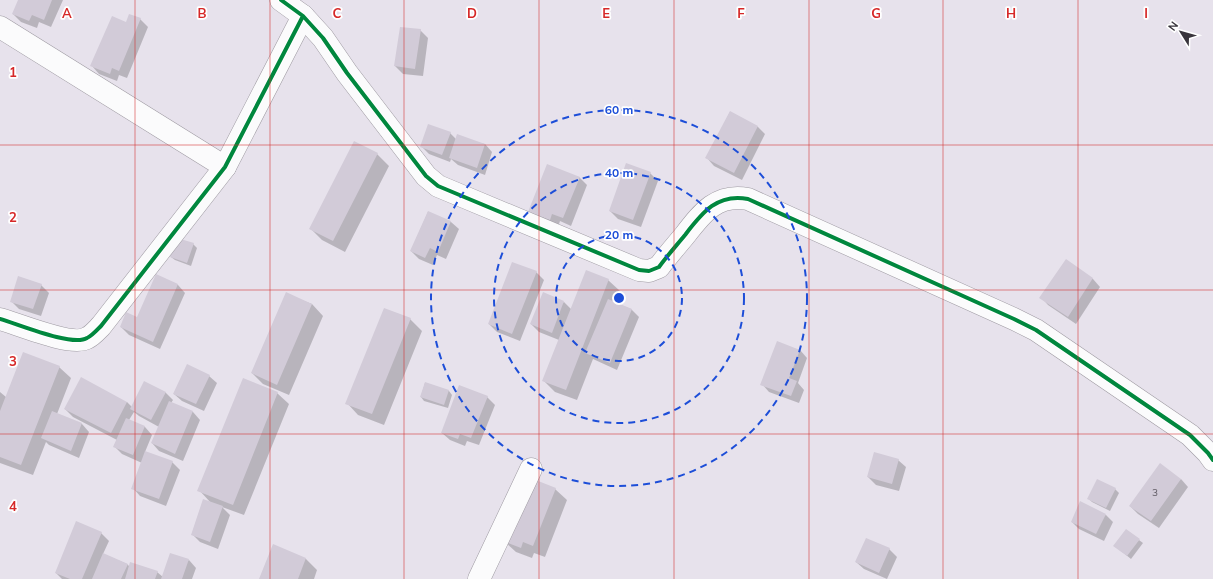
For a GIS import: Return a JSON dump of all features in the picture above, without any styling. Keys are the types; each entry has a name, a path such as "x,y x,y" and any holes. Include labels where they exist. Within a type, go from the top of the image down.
{"street":[{"path":"281,0 303,16 323,38 352,79 426,176 438,186 639,270 649,271 659,267 703,212 721,202 730,199 748,199 1036,330 1190,435 1213,460"},
{"path":"0,319 60,338 77,341 87,339 102,326 225,167 303,16"},
{"path":"0,27 225,167"},
{"path":"479,579 531,468"}],"building":[{"path":"18,0 52,0 44,20 32,15 29,21 12,14"},
{"path":"129,14 141,18 119,71 112,68 110,74 90,66 112,16 126,22"},
{"path":"400,27 421,29 415,69 394,66"},
{"path":"730,111 758,126 734,173 705,158"},
{"path":"428,124 451,132 442,155 420,147"},
{"path":"457,134 485,144 477,168 449,158"},
{"path":"354,141 378,153 333,241 309,229"},
{"path":"626,163 651,172 633,220 609,211"},
{"path":"547,164 580,177 563,218 552,214 550,220 528,212"},
{"path":"428,211 451,221 438,252 430,248 425,258 410,251"},
{"path":"177,238 194,243 187,263 170,257"},
{"path":"1066,259 1093,278 1068,317 1039,298"},
{"path":"512,262 537,271 512,334 488,324"},
{"path":"586,270 609,279 566,390 542,381"},
{"path":"156,274 178,284 153,342 120,327 126,312 137,317"},
{"path":"18,276 42,284 33,309 10,302"},
{"path":"286,292 312,304 277,385 251,373"},
{"path":"543,292 564,301 552,333 530,324"},
{"path":"608,299 632,309 610,363 585,353"},
{"path":"384,308 411,318 372,414 345,404"},
{"path":"777,341 800,350 789,378 797,381 791,396 760,385"},
{"path":"23,352 60,366 21,465 0,457 0,411"},
{"path":"187,364 210,375 196,404 173,394"},
{"path":"81,377 127,402 111,433 64,409"},
{"path":"243,378 278,392 233,505 197,491"},
{"path":"144,381 166,392 151,420 130,409"},
{"path":"425,382 449,390 444,405 420,397"},
{"path":"459,385 488,396 471,438 460,434 458,439 441,433"},
{"path":"169,401 193,411 175,454 151,443"},
{"path":"52,411 82,423 71,451 41,438"},
{"path":"126,418 145,426 133,455 113,447"},
{"path":"145,451 173,461 159,499 131,489"},
{"path":"874,452 899,459 892,484 867,477"},
{"path":"1160,463 1181,479 1151,521 1129,506"},
{"path":"528,477 556,488 533,546 523,542 521,548 503,541"},
{"path":"1097,479 1116,488 1106,508 1087,499"},
{"path":"203,499 223,506 210,542 191,535"},
{"path":"1080,501 1106,514 1096,534 1071,522"},
{"path":"76,521 102,532 82,579 70,579 55,573"},
{"path":"1126,529 1140,539 1127,556 1113,546"},
{"path":"866,538 890,548 879,573 855,562"},
{"path":"273,544 306,558 298,579 259,579"},
{"path":"103,553 128,564 121,579 92,579"},
{"path":"170,553 189,559 182,579 161,579"},
{"path":"130,562 158,571 155,579 125,579"}],"cycle path":[{"path":"281,0 303,16 323,38 347,73 426,176 438,186 639,270 649,271 659,267 698,219 711,206 727,199 748,199 1036,330 1190,435 1213,460"},
{"path":"0,319 45,334 70,340 80,340 91,336 101,326 225,167 303,16"}]}
